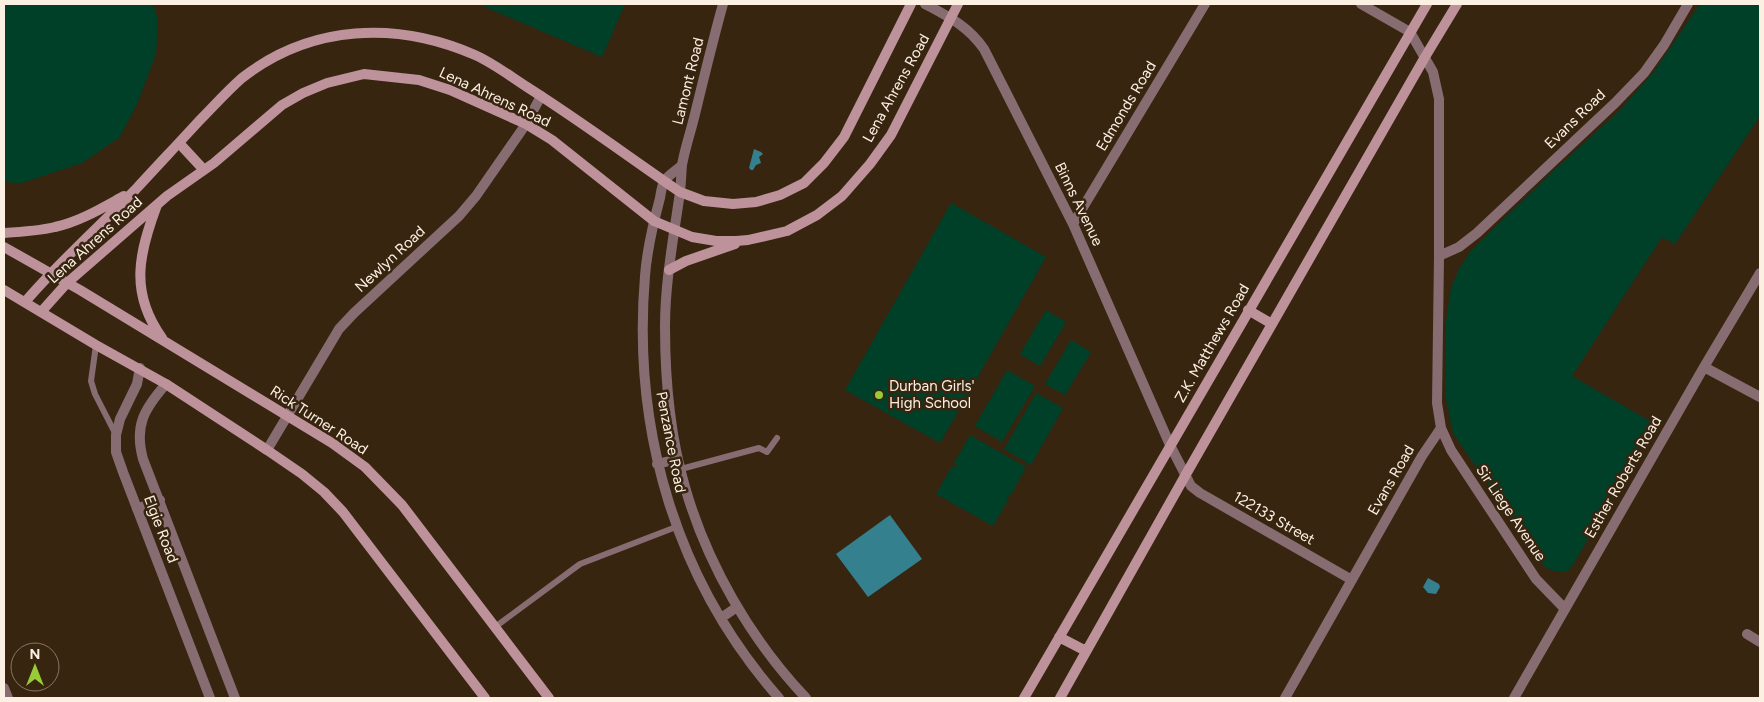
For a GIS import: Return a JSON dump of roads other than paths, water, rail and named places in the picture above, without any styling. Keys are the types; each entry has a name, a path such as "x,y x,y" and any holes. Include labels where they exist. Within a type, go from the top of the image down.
{"main road":[{"name":"Lena Ahrens Road","path":"25,302 50,273 133,191 236,84 264,63 295,48 320,39 376,32 400,34 449,45 477,56 542,96 680,192 704,201 733,204 756,202 780,195 804,183 824,163 844,137 911,4"},
{"name":"Lena Ahrens Road","path":"41,312 67,283 157,204 214,163 282,106 303,93 327,83 364,74 419,80 450,90 526,124 552,140 654,221 692,237 716,241 748,240 787,230 817,215 842,196 870,164 890,135 958,4"},
{"name":"Z.K. Matthews Road","path":"1024,698 1427,4"},
{"path":"1060,698 1425,57 1458,4"},
{"path":"179,143 204,170"},
{"path":"4,233 27,232 57,227 88,215 133,191"},
{"path":"157,204 143,248 140,279 142,296 147,312 155,328 166,343"},
{"path":"669,270 748,240"},
{"name":"Rick Turner Road","path":"4,247 288,416 332,443 365,467 402,505 549,698"},
{"path":"4,290 166,384 267,450 324,492 343,512 485,698"},
{"path":"1248,310 1272,324"},
{"path":"1059,636 1086,652"}],"street":[{"name":"Lamont Road","path":"674,230 682,165 722,4"},
{"name":"Binns Avenue","path":"925,4 962,25 975,36 984,49 1073,224 1185,476"},
{"name":"Edmonds Road","path":"1073,224 1206,4"},
{"path":"1361,4 1410,32 1433,72 1439,99 1437,403 1441,428"},
{"name":"Evans Road","path":"1439,256 1459,247 1477,233 1615,103 1644,73 1664,45 1688,4"},
{"name":"Newlyn Road","path":"267,450 339,330 354,313 459,216 476,196 526,124 542,96"},
{"path":"664,181 682,165"},
{"name":"Penzance Road","path":"664,181 646,256 642,341 649,425 657,464 676,527 696,573 734,641 779,698"},
{"name":"Penzance Road","path":"674,230 665,326 667,382 671,419 685,488 706,544 737,608 783,674 806,698"},
{"name":"Esther Roberts Road","path":"1514,698 1760,273"},
{"path":"1704,367 1760,397"},
{"name":"Elgie Road","path":"140,368 137,384 120,419 116,435 116,452 210,698"},
{"name":"Elgie Road","path":"166,384 156,395 139,427 139,442 143,459 235,698"},
{"name":"Evans Road","path":"1285,698 1422,456 1441,428"},
{"name":"Sir Liege Avenue","path":"1441,428 1451,450 1536,579 1565,609"},
{"path":"657,464 680,464"},
{"name":"122133 Street","path":"1185,476 1200,493 1352,580"},
{"path":"137,509 160,500"},
{"path":"721,618 737,608"},
{"path":"1747,634 1760,642"},
{"path":"4,688 8,698"}],"lane":[{"path":"96,345 91,381 116,435"},
{"path":"680,464 759,448 767,452 777,438"},
{"path":"495,627 580,564 676,527"}],"water":[{"path":"754,149 763,154 759,157 761,163 751,170 749,168"},
{"path":"890,515 922,559 868,597 836,554"},
{"path":"1428,578 1439,584 1440,587 1436,594 1428,593 1423,587"}],"place":[{"name":"Durban Girls' High School","path":"879,395"}]}
